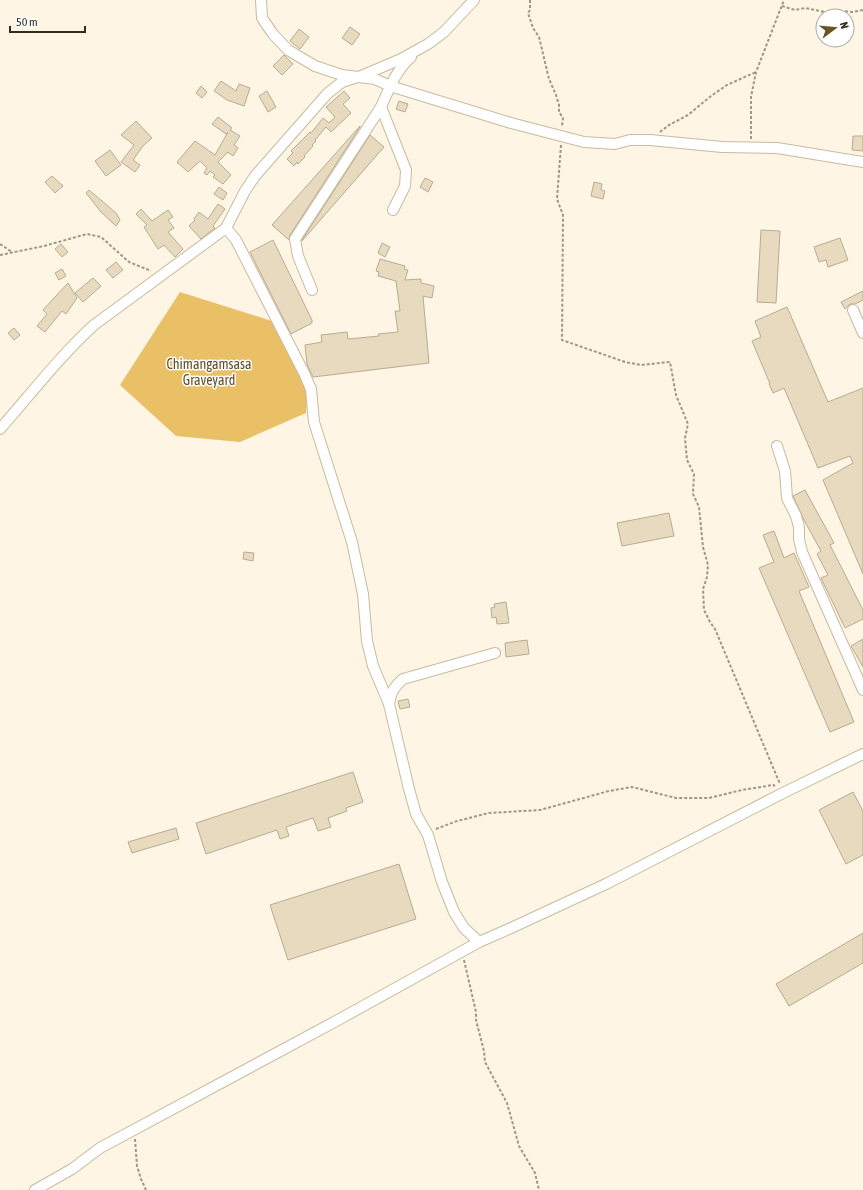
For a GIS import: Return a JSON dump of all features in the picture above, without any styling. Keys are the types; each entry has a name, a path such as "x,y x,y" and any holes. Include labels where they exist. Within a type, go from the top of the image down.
{"street":[{"path":"261,0 262,18 273,34 288,50 315,66 342,75 361,76 375,79 390,86 496,119 561,137 584,142 616,144 630,140 650,140 722,147 777,148 863,162"},
{"path":"312,290 298,256 295,239 381,107 390,86 403,64 417,51 444,32 474,0"},
{"path":"0,429 65,353 81,337 226,228 245,191 255,176 327,94 342,82 361,76 417,51"},
{"path":"381,107 406,170 405,186 393,210"},
{"path":"226,228 236,240 301,366 311,389 314,422 352,542 363,594 367,640 372,660 390,704 416,814 428,835 442,882 454,912 464,928 479,942"},
{"path":"853,310 863,333"},
{"path":"777,446 785,471 787,498 796,516 799,527 799,539 802,552 863,690"},
{"path":"390,704 391,693 395,685 403,679 495,653"},
{"path":"35,1190 72,1169 100,1148 338,1020 461,951 606,884 784,792 863,754"}],"path":[{"path":"530,0 530,10 528,13 533,28 539,37 549,79 556,95 559,105 559,112 563,118 557,199 563,215 562,340 625,362 641,365 670,362 676,395 688,424 685,438 687,460 694,474 694,494 699,507 703,547 708,565 707,577 703,589 704,610 715,629 784,792"},
{"path":"752,148 751,97 756,72 784,0"},
{"path":"782,6 795,10 805,8 835,14 844,11 853,12 863,10"},
{"path":"650,140 669,125 688,115 711,96 756,72"},
{"path":"0,255 44,246 87,234 101,237 129,262 147,270 166,273"},
{"path":"0,244 12,252"},
{"path":"422,825 435,829 489,813 540,810 609,791 632,787 676,798 709,798 742,790 773,785 784,792"},
{"path":"461,951 472,990 476,1020 484,1051 485,1062 507,1103 519,1146 535,1173 539,1190"},
{"path":"133,1130 137,1149 137,1166 140,1179 146,1190"}],"green space":[{"name":"Chimangamsasa Graveyard","path":"180,292 272,321 308,391 306,413 240,442 176,436 120,385"}],"building":[{"path":"350,27 360,34 352,45 342,38"},
{"path":"299,29 309,37 300,49 290,41"},
{"path":"284,55 293,64 282,75 273,66"},
{"path":"221,81 236,91 239,84 250,88 244,106 227,100 214,91"},
{"path":"201,86 207,92 202,98 196,93"},
{"path":"267,91 276,107 268,112 259,96"},
{"path":"344,91 350,98 343,104 351,113 331,132 326,127 315,140 316,141 312,145 313,146 304,156 305,157 294,166 287,159 293,153 291,151 310,132 311,133 323,118 329,123 335,117 326,107"},
{"path":"399,101 408,104 405,112 396,109"},
{"path":"218,117 232,128 230,130 240,136 234,145 238,148 233,156 228,152 218,162 231,175 223,184 213,177 215,175 210,171 207,175 204,173 207,168 200,161 188,172 177,162 195,141 215,155 228,132 226,134 212,124"},
{"path":"136,121 152,138 143,146 133,160 140,165 135,172 121,162 134,145 121,135"},
{"path":"360,126 290,235 289,240 272,225"},
{"path":"370,135 384,147 302,241 302,240"},
{"path":"853,136 863,136 863,151 852,150"},
{"path":"110,150 121,165 106,176 95,161"},
{"path":"52,176 63,186 55,193 45,182"},
{"path":"425,178 433,182 428,192 420,187"},
{"path":"594,182 602,184 601,190 605,191 603,199 591,196"},
{"path":"219,187 227,193 223,200 214,194"},
{"path":"89,190 116,213 120,220 116,226 101,212 86,193"},
{"path":"218,204 225,209 213,226 215,228 201,239 189,226 195,220 194,219 199,212 208,219"},
{"path":"141,209 152,221 168,210 173,217 168,220 174,228 168,232 183,249 175,257 164,245 158,249 144,227 147,225 136,214"},
{"path":"761,230 780,231 776,303 757,302"},
{"path":"840,238 848,260 828,267 826,260 819,262 814,247"},
{"path":"273,240 312,320 312,323 291,334 250,252"},
{"path":"382,243 390,247 385,257 378,253"},
{"path":"61,244 68,252 62,257 55,249"},
{"path":"380,259 405,266 404,269 408,270 405,280 421,279 421,283 434,286 432,298 423,296 429,363 313,377 307,364 305,345 322,342 321,335 347,332 348,339 379,336 378,334 398,332 395,311 400,311 396,281 378,276 379,272 376,271"},
{"path":"116,262 123,270 113,278 106,270"},
{"path":"62,269 66,276 59,280 55,273"},
{"path":"93,278 101,286 83,302 75,293"},
{"path":"68,283 77,298 66,314 62,311 45,332 37,326 47,314 43,310"},
{"path":"863,291 863,300 855,304 850,304 845,309 841,302"},
{"path":"787,307 828,402 863,388 863,574 823,480 853,463 850,456 818,468 784,388 773,393 752,341 761,337 755,321"},
{"path":"14,328 20,335 14,340 8,333"},
{"path":"805,490 834,543 830,545 863,610 863,619 845,628 821,578 828,575 817,554 821,551 793,496"},
{"path":"669,513 674,536 622,546 617,523"},
{"path":"774,531 784,558 794,553 809,587 799,591 854,722 830,732 759,568 774,562 763,535"},
{"path":"244,552 254,553 253,561 243,559"},
{"path":"506,602 509,623 497,624 496,617 492,618 491,608 495,607 494,604"},
{"path":"863,639 863,667 851,646"},
{"path":"527,640 529,654 506,657 505,643"},
{"path":"408,699 410,707 400,709 398,701"},
{"path":"353,772 363,802 346,808 347,811 328,818 331,827 318,831 313,818 286,827 289,836 280,839 277,830 206,854 196,823"},
{"path":"853,792 863,811 863,855 846,864 819,810"},
{"path":"176,828 179,839 132,853 128,842"},
{"path":"399,864 416,919 288,960 270,905"},
{"path":"863,933 863,963 789,1006 776,984"}]}
